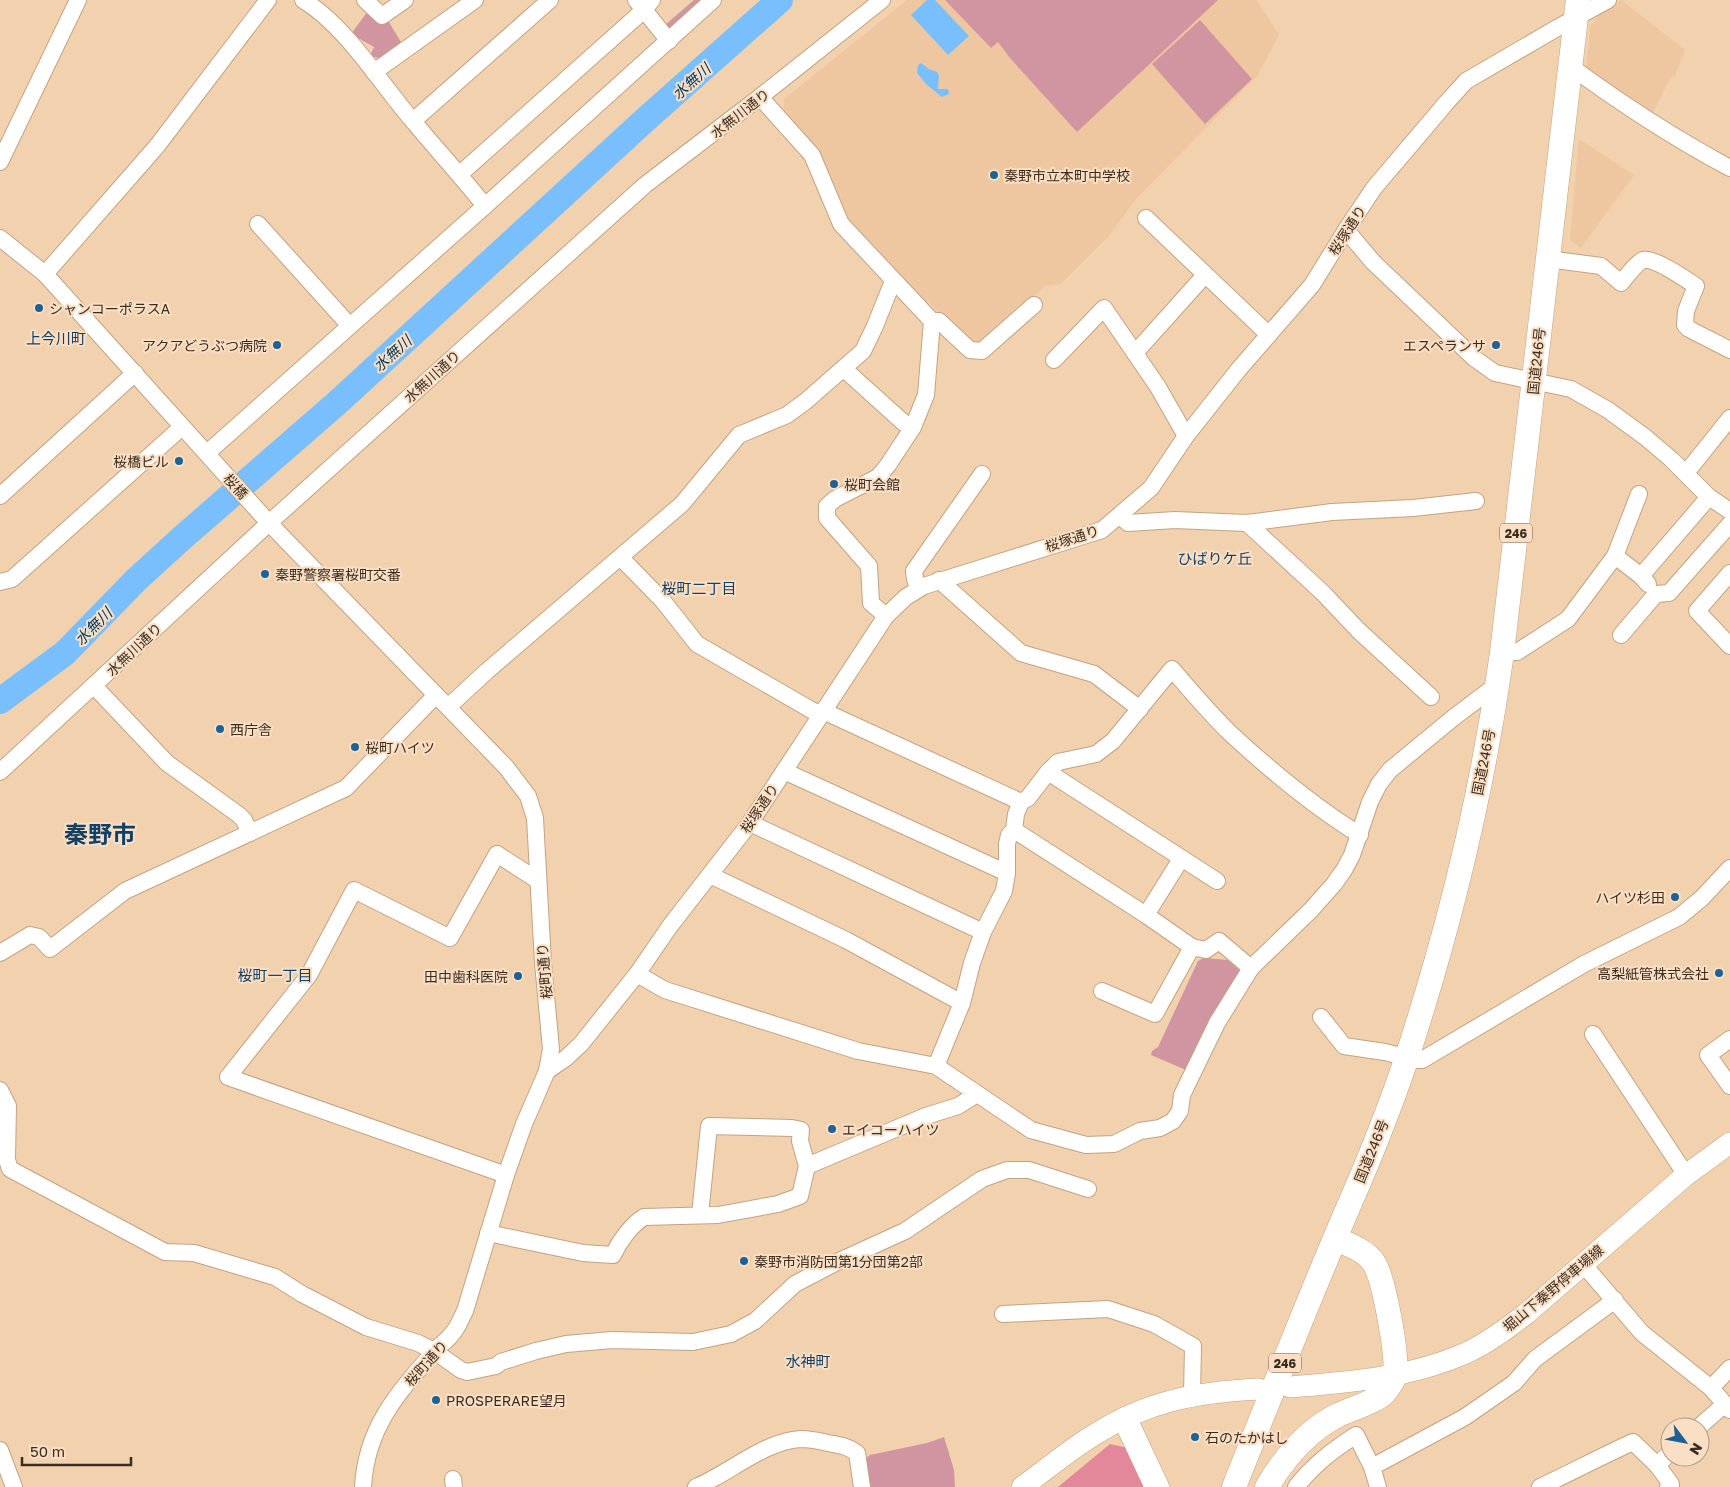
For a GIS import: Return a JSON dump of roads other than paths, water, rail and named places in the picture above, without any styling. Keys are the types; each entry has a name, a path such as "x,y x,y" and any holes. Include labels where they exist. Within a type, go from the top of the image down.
{"highway":[{"name":"国道246号","path":"1234,1487 1379,1133 1407,1058 1457,882 1498,684 1577,9"},
{"path":"1266,1487 1280,1464 1310,1433 1336,1416 1382,1395 1395,1376 1395,1357 1380,1275 1374,1262 1360,1249 1336,1239"},
{"path":"1125,1418 1156,1487"}],"main road":[{"name":"堀山下秦野停車場線","path":"1290,1387 1395,1376 1467,1353 1527,1314 1686,1175 1730,1142"},
{"path":"1022,1487 1092,1436 1150,1407 1192,1395 1259,1389"}],"street":[{"path":"0,162 78,0"},
{"path":"45,274 157,146 268,0"},
{"path":"364,0 382,16 405,0"},
{"path":"374,72 474,0"},
{"path":"413,121 550,0"},
{"path":"208,454 713,0"},
{"name":"水無川通り","path":"0,772 94,686 266,519 645,186 882,0"},
{"name":"桜塚通り","path":"547,1071 566,1058 581,1044 637,974 670,926 750,823 886,616 906,597 918,589 939,580 1102,530 1120,516 1150,488 1186,436 1239,369 1312,285 1374,188 1466,81 1577,9 1608,0"},
{"path":"308,1 341,32 485,206"},
{"path":"460,174 644,3 669,41"},
{"path":"1570,66 1622,104 1672,136 1730,168"},
{"path":"760,97 812,155 841,224 932,321 926,395 912,427 888,465 878,477 835,499 827,506 827,518 869,566 871,603 886,616"},
{"path":"1146,219 1268,335"},
{"path":"258,224 350,326"},
{"path":"1346,230 1373,262 1474,358 1495,373 1571,388 1608,410 1645,437 1680,474 1730,510"},
{"name":"桜橋","path":"0,238 45,274 266,519"},
{"path":"1548,259 1601,266 1621,283 1642,261 1647,259 1655,261 1696,286 1686,311 1685,325 1689,329 1730,350"},
{"path":"1135,353 1205,275"},
{"path":"0,954 30,935 39,937 50,949 124,891 346,788 442,701 487,671 682,504 739,435 787,415 844,369 863,351 876,326 894,281"},
{"path":"932,321 939,320 970,350 982,351 1034,305"},
{"path":"1054,360 1104,308 1158,387 1186,436"},
{"path":"844,369 904,423 912,427"},
{"path":"0,496 135,373"},
{"path":"1680,474 1730,418"},
{"path":"0,582 12,579 182,427"},
{"path":"918,589 914,571 982,474"},
{"path":"1502,653 1517,652 1568,619 1615,556 1638,494"},
{"path":"1641,576 1710,497"},
{"path":"1120,516 1128,523 1175,520 1247,523 1332,512 1413,508 1476,501"},
{"name":"桜町通り","path":"266,519 506,767 528,796 535,818 537,880 551,1049 547,1071 524,1124 506,1174 465,1311 452,1334 434,1351 393,1400 379,1422 366,1459 363,1487"},
{"path":"1247,523 1323,593 1359,631 1431,698"},
{"path":"1621,636 1656,594 1669,593 1730,524"},
{"path":"1615,556 1641,576 1656,594"},
{"path":"621,558 663,602 698,644 744,673 928,762 1021,802"},
{"path":"1730,573 1696,611 1730,646"},
{"path":"939,580 1020,653 1094,674 1140,709"},
{"path":"936,1066 962,1003 972,963 983,932 1004,891 1008,873 1007,844 1009,835 1014,830 1016,814 1021,802 1028,798 1058,762 1096,754 1113,741 1172,669 1230,733 1267,766 1338,822 1360,835"},
{"path":"637,974 665,990 858,1051 936,1066 1031,1130 1086,1144 1114,1144 1140,1131 1160,1128 1172,1121 1180,1111 1182,1095 1217,1023 1251,968 1311,910 1334,884 1352,855 1370,802 1379,784 1390,770 1498,684"},
{"path":"94,686 167,763 239,815 244,820 250,833"},
{"path":"784,771 1008,873"},
{"path":"1048,772 1217,881"},
{"path":"750,823 983,932"},
{"path":"1014,830 1192,947 1206,950 1220,941 1251,968"},
{"path":"506,1174 228,1077 309,976 354,890 450,938 497,854 537,880"},
{"path":"1146,915 1181,859"},
{"path":"710,875 847,938 962,1003"},
{"path":"1321,1017 1344,1046 1422,1060 1584,964 1680,917 1728,876"},
{"path":"1102,991 1155,1014 1192,947"},
{"path":"1593,1034 1686,1175"},
{"path":"1730,1039 1708,1055 1730,1086"},
{"path":"0,1090 8,1106 7,1160 4,1169 165,1252 194,1253 275,1277 302,1294 366,1328 418,1343 467,1372 496,1366 501,1362 528,1353 566,1344 612,1340 693,1342 731,1334 755,1321 795,1284 837,1262 905,1231 982,1179 1007,1170 1029,1170 1088,1190"},
{"path":"807,1166 926,1116 958,1106 977,1094"},
{"path":"488,1233 583,1254 613,1255 637,1222 644,1217 700,1215 726,1213 792,1200 800,1196 807,1166 800,1141 800,1130 792,1128 709,1126 700,1215"},
{"path":"1583,1264 1642,1333 1711,1388 1727,1407 1710,1419"},
{"path":"1372,1467 1465,1417 1506,1389 1514,1383 1535,1359 1615,1300"},
{"path":"1003,1314 1108,1310 1154,1324 1193,1346 1192,1395"},
{"path":"1711,1388 1730,1368"},
{"path":"1296,1487 1308,1472 1330,1452 1356,1435 1372,1467 1378,1487"},
{"path":"696,1487 772,1446 802,1439 850,1448 857,1453 862,1487"},
{"path":"1540,1487 1633,1442 1657,1464 1671,1484 1668,1487"},
{"path":"0,1450 14,1487"}],"water":[{"path":"927,0 935,0 969,36 948,55 911,15"},
{"path":"921,63 937,72 939,76 938,89 947,89 949,94 942,97 927,85 917,73 918,65"}],"waterway":[{"name":"水無川","path":"0,701 65,653 136,580 337,403 645,120 780,0"}],"place":[{"name":"秦野市立本町中学校","path":"994,175"},
{"name":"シャンコーポラスA","path":"39,308"},
{"name":"アクアどうぶつ病院","path":"277,345"},
{"name":"エスペランサ","path":"1496,345"},
{"name":"桜橋ビル","path":"179,461"},
{"name":"桜町会館","path":"834,484"},
{"name":"秦野警察署桜町交番","path":"265,574"},
{"name":"西庁舎","path":"220,729"},
{"name":"桜町ハイツ","path":"355,747"},
{"name":"ハイツ杉田","path":"1675,897"},
{"name":"高梨紙管株式会社","path":"1719,973"},
{"name":"田中歯科医院","path":"518,976"},
{"name":"エイコーハイツ","path":"832,1129"},
{"name":"秦野市消防団第1分団第2部","path":"744,1261"},
{"name":"PROSPERARE望月","path":"436,1400"},
{"name":"石のたかはし","path":"1195,1437"}],"district":[{"name":"上今川町","path":"56,338"},
{"name":"ひばりケ丘","path":"1215,558"},
{"name":"桜町二丁目","path":"699,588"},
{"name":"秦野市","path":"100,833"},
{"name":"桜町一丁目","path":"275,975"},
{"name":"水神町","path":"808,1361"}]}
